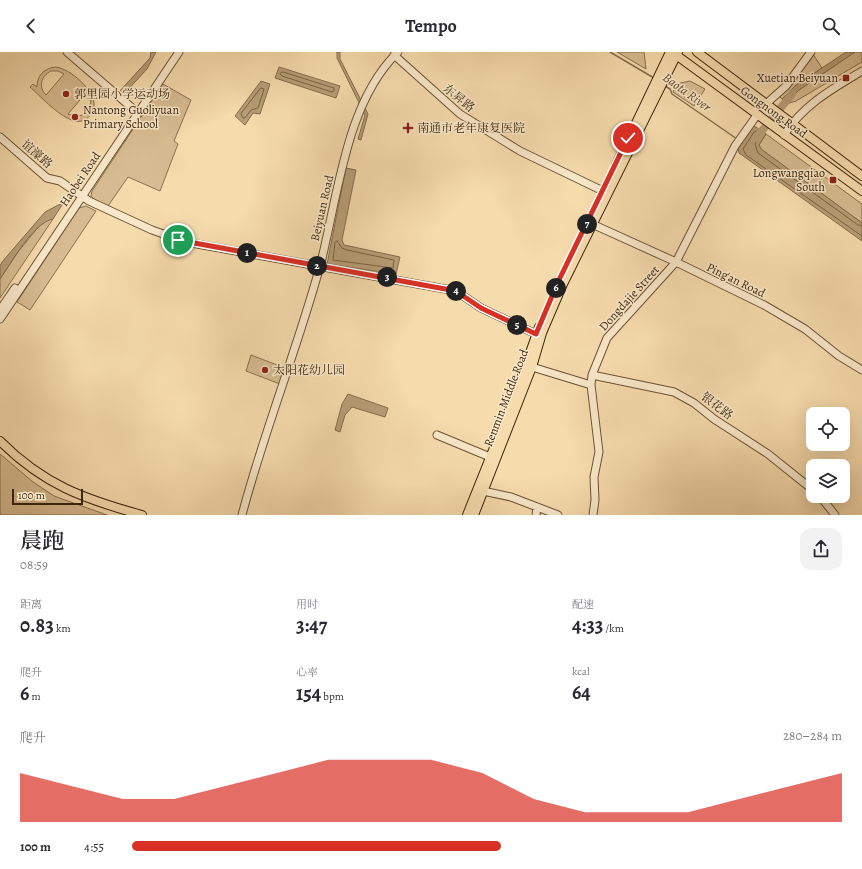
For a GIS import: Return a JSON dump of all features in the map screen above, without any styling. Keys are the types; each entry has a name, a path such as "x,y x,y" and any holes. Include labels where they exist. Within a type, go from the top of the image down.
{"main road":[{"name":"Gongnong Road","path":"696,52 862,176"},
{"name":"Gongnong Road","path":"674,53 759,117 862,191"},
{"name":"Renmin Middle Road","path":"467,515 516,393 536,334 558,282 674,53"},
{"name":"Renmin Middle Road","path":"474,515 532,367 544,328 656,88"},
{"path":"0,441 25,465 53,483 94,502 142,515"},
{"path":"0,448 22,468 52,487 94,505 130,515"}],"street":[{"path":"67,52 136,111"},
{"name":"Haobei Road","path":"0,319 174,52"},
{"name":"Haobei Road","path":"136,111 179,52"},
{"path":"769,106 811,52"},
{"name":"Beiyuan Road","path":"242,515 320,266 344,162 361,109 371,86 396,54"},
{"name":"东昇路","path":"396,54 460,114 520,151 603,191"},
{"path":"784,135 791,123 810,104 862,71"},
{"name":"Dongdajie Street","path":"593,515 596,500 594,477 599,452 591,385 592,375 607,338 676,262 735,146 759,117"},
{"name":"谊濠路","path":"0,137 47,178 60,181 80,196 152,230 178,240 456,291 481,308 536,334"},
{"name":"Haobei Road","path":"0,310 80,196"},
{"name":"Ping'an Road","path":"592,224 676,262 794,322 839,356 862,370"},
{"path":"532,367 591,385"},
{"name":"银花路","path":"592,375 674,392 694,403 714,419 768,454 806,484"},
{"path":"437,435 490,457"},
{"path":"483,491 511,497 558,515"},
{"path":"826,503 836,515"},
{"path":"536,515 537,507"}],"shaded area":[{"path":"617,52 644,52 646,69"},
{"path":"855,52 862,52 862,62 796,101 790,103 786,102 799,90"},
{"path":"813,54 822,68 795,86 782,99 780,97"},
{"path":"51,68 61,68 68,71 81,81 91,94 94,101 94,107 88,117 81,121 72,120 53,108 30,87 33,84 37,87 40,76 44,71","holes":["51,71 58,71 64,74 46,95 41,85 45,76","86,93 91,102 87,113 77,117 68,114"]},
{"path":"690,81 705,89 694,106 673,92 676,84"},
{"path":"163,84 191,100 174,141 178,144 160,191 128,177 108,206 95,201 91,196 92,191"},
{"path":"766,134 862,204 862,223 761,149 759,145"},
{"path":"86,206 96,211 30,310 17,302 79,208"},
{"path":"53,219 0,298 0,279 18,252 46,220"},
{"name":"太阳花幼儿园","path":"251,355 285,368 280,384 246,371"},
{"path":"0,454 33,482 54,496 107,515 0,515"}],"water":[{"path":"151,52 156,52 147,69 123,95 119,92 150,58"},
{"path":"337,52 340,52 340,59 368,114 361,140 358,139 365,115 337,58"},
{"path":"846,52 855,52 799,90 786,102 782,99 795,86"},
{"path":"279,67 340,86 336,98 275,78"},
{"path":"261,81 270,84 260,114 253,113 245,125 235,116"},
{"path":"753,125 766,134 759,145 761,149 862,223 862,241 739,153 738,148"},
{"path":"346,168 356,170 342,240 344,245 400,257 396,274 327,264"},
{"path":"64,202 53,219 45,222 23,244 0,279 0,266 2,262 45,212"},
{"path":"348,394 388,408 385,417 352,407 345,415 340,432 335,430 342,404"}],"waterway":[{"name":"Baota River","path":"610,52 654,78"},
{"name":"Baota River","path":"665,86 670,89 672,94 737,139"},
{"path":"756,138 792,94"}],"place":[{"name":"Xuetian Beiyuan","path":"846,78"},
{"name":"郭里园小学运动场","path":"66,94"},
{"name":"Nantong Guoliyuan Primary School","path":"75,117"},
{"name":"南通市老年康复医院","path":"408,128"},
{"name":"Longwangqiao South","path":"833,180"},
{"name":"太阳花幼儿园","path":"265,370"}],"route":[{"path":"178,240 456,291 481,308 536,334 558,282 628,138"}]}
